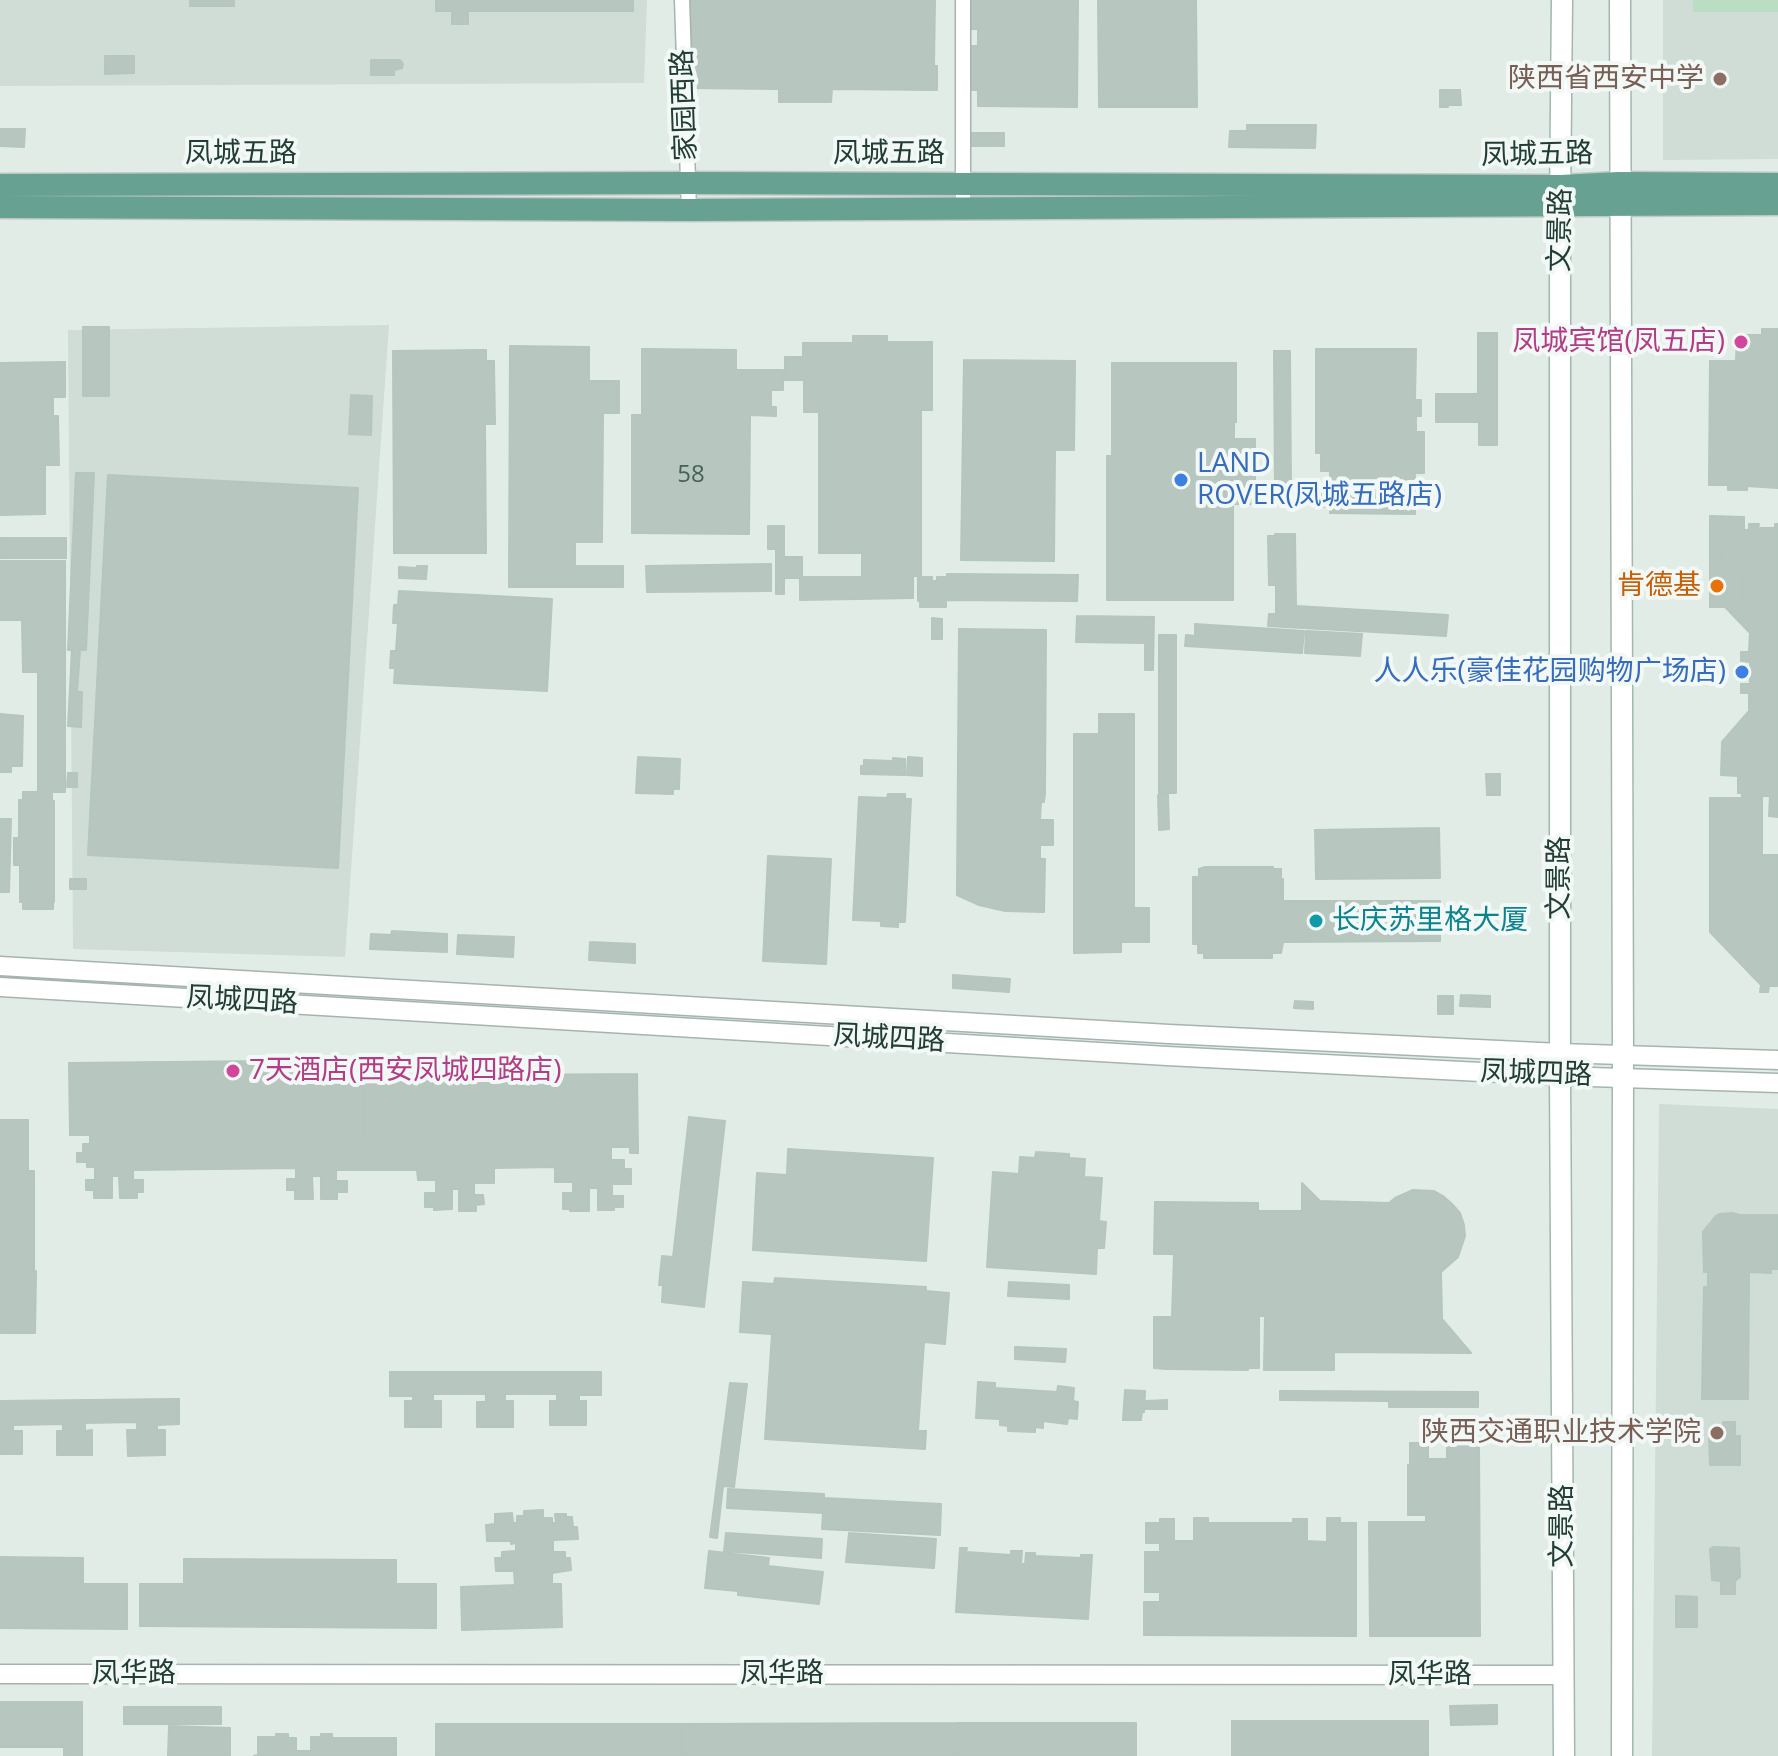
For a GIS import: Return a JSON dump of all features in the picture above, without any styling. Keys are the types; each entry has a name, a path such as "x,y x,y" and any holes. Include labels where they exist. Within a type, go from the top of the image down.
{"main road":[{"name":"文景路","path":"1562,0 1560,1076 1564,1756"},
{"name":"文景路","path":"1620,0 1622,1756"},
{"name":"凤城五路","path":"0,185 688,183 1560,196"},
{"name":"凤城五路","path":"0,207 689,210 963,207 1560,196 1778,184"},
{"name":"凤城五路","path":"1620,194 1778,204"}],"street":[{"name":"家园西路","path":"682,0 689,210"},
{"path":"963,0 963,207"},
{"name":"凤城四路","path":"0,966 1169,1034 1778,1060"},
{"name":"凤城四路","path":"0,987 1167,1056 1560,1076 1778,1083"},
{"name":"凤华路","path":"0,1674 1564,1675"}],"shaded area":[{"path":"0,0 647,0 644,83 0,86"},
{"name":"陕西省西安中学","path":"1663,0 1778,0 1778,159 1663,160"},
{"path":"389,325 345,957 73,949 68,330"},
{"name":"陕西交通职业技术学院","path":"1659,1104 1778,1109 1778,1756 1652,1756"}],"green space":[{"path":"1693,0 1778,0 1778,12 1693,12"}],"building":[{"path":"190,0 234,0 234,6 190,6"},
{"path":"436,0 633,0 633,11 468,11 468,24 452,24 452,11 436,11"},
{"path":"677,0 935,0 934,66 937,66 937,90 832,89 831,102 779,102 779,89 686,88 686,65 676,65"},
{"path":"969,0 1078,0 1077,107 978,106 978,90 959,90 959,46 978,46 978,29 969,29"},
{"path":"1098,0 1196,0 1197,107 1099,107"},
{"path":"105,56 134,56 134,73 105,74"},
{"path":"371,60 400,60 403,64 402,68 394,70 394,75 371,75"},
{"path":"1440,90 1460,90 1461,105 1440,107"},
{"path":"1247,125 1316,125 1315,148 1229,147 1230,131 1247,131"},
{"path":"0,129 25,129 24,147 0,146"},
{"path":"961,133 1004,133 1004,146 961,146"},
{"path":"83,327 109,327 109,396 83,396"},
{"path":"1762,329 1778,329 1778,488 1747,486 1747,490 1728,490 1728,485 1709,485 1710,361 1736,361 1737,335 1762,335"},
{"path":"1478,333 1497,333 1497,445 1479,445 1479,422 1436,422 1436,394 1478,394"},
{"path":"853,336 887,336 887,342 932,342 932,410 921,410 921,576 913,576 913,598 800,600 800,578 784,578 784,594 776,594 776,549 768,549 768,526 784,526 784,557 802,557 802,577 862,577 862,553 819,553 819,412 804,412 804,380 785,380 785,357 803,357 803,343 853,343"},
{"path":"510,346 589,347 589,381 619,381 619,413 603,413 602,542 575,542 575,566 623,566 623,587 509,587"},
{"path":"642,349 736,350 736,370 783,370 783,390 771,390 771,407 776,407 776,416 750,415 749,534 632,533 632,415 642,415"},
{"path":"1316,349 1416,349 1415,400 1421,400 1421,416 1416,416 1416,432 1424,432 1424,473 1415,473 1415,486 1424,486 1424,506 1415,506 1415,514 1330,513 1330,507 1320,507 1320,486 1330,486 1330,471 1321,471 1321,453 1316,453"},
{"path":"486,350 486,361 494,361 495,424 485,424 486,553 394,553 393,351"},
{"path":"1274,351 1290,351 1291,493 1275,493"},
{"path":"964,360 1075,361 1074,450 1055,450 1054,561 961,560"},
{"path":"65,362 65,397 53,397 53,416 58,416 59,465 45,465 45,514 0,515 0,363"},
{"name":"LAND ROVER(凤城五路店)","path":"1112,363 1236,363 1234,439 1255,439 1255,504 1233,504 1233,600 1107,600 1107,456 1112,456"},
{"path":"351,395 372,396 371,435 349,434"},
{"path":"76,473 94,473 86,650 80,650 77,692 82,692 81,727 68,726 72,650 68,650"},
{"path":"108,475 358,488 338,868 88,855"},
{"path":"1710,516 1744,517 1744,534 1722,533 1721,562 1739,562 1739,574 1743,574 1742,605 1762,605 1763,583 1770,584 1770,604 1778,604 1778,817 1769,816 1770,796 1762,796 1762,855 1778,855 1778,986 1769,986 1768,992 1760,992 1761,985 1710,932 1710,798 1742,798 1742,793 1738,793 1738,776 1721,775 1722,742 1749,711 1749,693 1741,693 1741,684 1750,684 1750,662 1741,661 1741,652 1749,652 1750,633 1725,607 1710,607"},
{"path":"1749,524 1759,524 1758,528 1775,528 1778,524 1778,604 1770,604 1770,584 1763,583 1762,605 1742,605 1743,574 1739,574 1739,562 1721,562 1722,533 1744,534 1744,530 1749,530"},
{"path":"1295,534 1296,606 1448,615 1446,636 1268,626 1269,614 1276,614 1276,585 1269,585 1268,536"},
{"path":"0,538 66,538 66,558 0,558"},
{"path":"0,561 65,561 65,792 52,792 53,909 23,909 23,902 20,902 20,865 14,865 14,838 19,838 19,800 23,800 23,792 38,792 38,672 23,672 22,620 0,620"},
{"path":"771,564 771,591 647,592 646,566"},
{"path":"427,566 426,579 399,578 399,567"},
{"path":"947,574 1078,575 1077,601 946,600 946,607 920,607 918,577 932,577 932,581 937,581 937,577 947,577"},
{"path":"399,591 552,599 547,691 394,683 395,668 390,668 391,651 396,651 398,623 393,623"},
{"path":"1077,616 1154,617 1153,670 1145,670 1145,643 1076,642"},
{"path":"932,618 942,619 942,639 932,639"},
{"path":"1195,624 1304,631 1302,653 1185,646 1186,635 1195,636"},
{"path":"959,629 1046,630 1045,793 1040,820 1053,820 1053,845 1040,845 1040,859 1045,859 1044,912 1005,911 979,905 957,895"},
{"path":"1306,631 1362,634 1360,656 1305,653"},
{"path":"1159,635 1176,635 1176,793 1159,793"},
{"path":"0,714 23,716 22,766 11,766 11,772 0,772"},
{"path":"1099,714 1134,714 1134,908 1149,908 1149,942 1121,942 1121,952 1074,953 1074,734 1099,734"},
{"path":"638,757 680,759 679,789 673,789 673,794 636,793"},
{"path":"908,757 922,758 922,776 907,775"},
{"path":"893,758 905,759 905,775 861,774 864,760 893,761"},
{"path":"68,773 77,773 77,787 67,787"},
{"path":"1486,774 1500,774 1500,795 1487,795"},
{"path":"888,794 905,794 905,799 911,799 905,922 898,922 898,927 881,926 881,921 853,920 859,797 887,798"},
{"path":"1158,795 1168,795 1169,829 1159,830"},
{"path":"0,819 11,819 9,892 0,892"},
{"path":"1439,828 1440,878 1316,879 1315,830"},
{"path":"768,856 831,859 826,964 763,961"},
{"name":"长庆苏里格大厦","path":"1199,869 1281,869 1283,901 1440,901 1440,941 1283,942 1281,953 1272,953 1272,958 1204,958 1204,953 1198,953 1198,944 1193,944 1193,877 1199,877"},
{"path":"70,879 86,879 86,889 70,889"},
{"path":"392,931 447,934 447,952 370,949 371,934 391,935"},
{"path":"458,935 514,937 513,957 457,954"},
{"path":"590,942 635,944 635,963 589,960"},
{"path":"953,975 1010,979 1009,992 953,988"},
{"path":"1461,995 1490,996 1490,1007 1460,1006"},
{"path":"1438,996 1453,996 1453,1014 1438,1014"},
{"path":"1295,1001 1313,1002 1313,1009 1294,1008"},
{"path":"364,1060 365,1170 336,1170 336,1181 347,1181 347,1192 337,1192 337,1199 321,1199 321,1176 312,1176 313,1199 295,1199 295,1190 287,1190 287,1179 296,1179 296,1168 133,1170 133,1180 143,1180 143,1192 137,1192 137,1198 120,1198 119,1176 112,1176 112,1198 94,1198 94,1190 86,1190 86,1180 95,1180 95,1167 87,1167 87,1162 77,1162 77,1153 83,1153 83,1144 90,1144 90,1135 70,1135 69,1063"},
{"path":"637,1074 638,1153 630,1153 630,1147 611,1147 611,1160 624,1160 624,1169 631,1169 631,1184 612,1184 612,1196 623,1196 623,1207 598,1210 598,1188 589,1188 589,1211 563,1209 563,1193 573,1193 573,1182 555,1182 555,1167 494,1168 494,1183 474,1183 474,1195 483,1195 484,1204 476,1205 476,1211 459,1211 459,1189 452,1189 452,1209 425,1207 425,1193 436,1193 436,1180 418,1180 417,1170 365,1170 365,1076"},
{"path":"689,1117 725,1121 704,1307 662,1302 663,1285 659,1285 662,1256 673,1257"},
{"path":"0,1120 28,1120 28,1171 34,1171 34,1269 28,1271 36,1271 35,1333 0,1333"},
{"path":"788,1149 933,1158 926,1261 753,1250 757,1173 787,1175"},
{"path":"1036,1152 1069,1154 1069,1158 1085,1159 1084,1177 1102,1178 1099,1221 1106,1222 1104,1248 1097,1248 1096,1274 987,1267 993,1172 1019,1174 1020,1157 1035,1158"},
{"path":"1302,1183 1320,1201 1389,1203 1413,1190 1434,1191 1452,1204 1460,1213 1465,1236 1458,1257 1441,1272 1442,1319 1471,1353 1334,1352 1334,1370 1264,1370 1265,1316 1259,1316 1259,1368 1154,1368 1154,1317 1172,1317 1174,1254 1154,1254 1155,1202 1258,1203 1258,1211 1302,1211"},
{"path":"1732,1213 1778,1215 1778,1269 1771,1269 1771,1273 1749,1272 1748,1399 1702,1399 1704,1287 1708,1287 1708,1272 1704,1272 1703,1232 1716,1216"},
{"path":"775,1278 926,1287 926,1291 949,1293 945,1344 924,1342 918,1431 926,1431 925,1449 765,1439 772,1334 740,1332 743,1282 774,1284"},
{"path":"1009,1282 1069,1285 1069,1299 1008,1296"},
{"path":"1015,1347 1066,1349 1065,1362 1015,1359"},
{"path":"390,1372 601,1372 601,1395 579,1395 579,1401 586,1401 586,1425 550,1425 550,1401 557,1401 557,1394 505,1394 505,1401 513,1401 513,1427 477,1427 477,1402 486,1402 486,1394 433,1394 433,1401 441,1401 441,1427 405,1427 405,1401 413,1401 413,1396 390,1396"},
{"path":"978,1382 995,1383 995,1388 1057,1392 1058,1386 1074,1388 1073,1401 1078,1402 1077,1419 1068,1418 1067,1424 1043,1421 1043,1428 1035,1427 1035,1432 1008,1431 1008,1426 1000,1425 1000,1419 976,1418"},
{"path":"730,1383 747,1384 734,1487 723,1486 717,1538 710,1537"},
{"path":"1125,1390 1145,1391 1141,1420 1123,1420"},
{"path":"1280,1391 1478,1392 1478,1407 1389,1407 1389,1401 1280,1400"},
{"path":"179,1399 179,1424 157,1425 157,1430 165,1430 165,1455 128,1456 127,1430 137,1430 137,1422 85,1423 85,1431 92,1430 92,1455 57,1455 57,1431 63,1431 63,1424 13,1425 13,1431 22,1431 22,1454 0,1454 0,1401"},
{"path":"1167,1400 1167,1409 1146,1409 1146,1401"},
{"path":"1723,1422 1735,1422 1735,1436 1740,1436 1740,1465 1710,1465 1709,1436 1723,1436"},
{"path":"1447,1441 1479,1441 1480,1636 1370,1636 1369,1522 1426,1522 1426,1515 1408,1515 1410,1443 1428,1443 1428,1459 1447,1459"},
{"path":"728,1489 941,1504 940,1535 822,1529 823,1513 727,1508"},
{"path":"543,1510 543,1518 552,1518 552,1523 556,1523 555,1514 566,1514 566,1517 572,1517 573,1527 577,1527 578,1539 553,1540 553,1552 565,1552 565,1558 570,1558 571,1570 552,1573 552,1584 561,1584 562,1627 462,1630 461,1587 515,1585 514,1571 496,1571 495,1558 502,1558 502,1552 516,1551 516,1543 487,1541 486,1525 495,1524 495,1514 512,1513 513,1523 517,1523 517,1516 524,1516 524,1511"},
{"path":"1194,1518 1208,1518 1208,1523 1293,1523 1293,1519 1307,1519 1307,1541 1327,1542 1327,1518 1340,1518 1340,1523 1356,1523 1356,1636 1144,1635 1144,1602 1160,1602 1160,1592 1145,1592 1145,1552 1160,1552 1160,1543 1146,1543 1146,1523 1174,1519 1174,1541 1194,1541"},
{"path":"726,1533 822,1539 821,1558 724,1551"},
{"path":"849,1533 936,1539 934,1568 846,1562"},
{"path":"960,1548 967,1548 966,1552 1011,1555 1011,1551 1022,1551 1021,1564 1025,1564 1026,1553 1081,1558 1081,1555 1092,1555 1088,1619 956,1612"},
{"path":"1739,1548 1740,1577 1735,1581 1735,1594 1721,1594 1721,1581 1712,1580 1710,1549"},
{"path":"709,1551 769,1558 768,1566 823,1572 819,1604 705,1588"},
{"path":"0,1557 83,1558 83,1584 127,1584 127,1629 0,1628"},
{"path":"184,1559 396,1560 396,1584 436,1584 436,1628 140,1626 140,1584 184,1584"},
{"path":"1676,1596 1697,1597 1697,1627 1676,1627"},
{"path":"0,1702 82,1702 82,1756 64,1756 64,1747 0,1747"},
{"path":"1497,1705 1497,1724 1451,1725 1450,1706"},
{"path":"124,1707 221,1707 221,1724 124,1724"},
{"path":"1232,1721 1428,1721 1428,1756 1232,1756"},
{"path":"957,1723 958,1756 681,1756 681,1724"},
{"path":"958,1723 1136,1723 1136,1756 958,1756"},
{"path":"436,1724 681,1724 681,1756 436,1756"},
{"path":"169,1726 230,1728 230,1756 168,1756"},
{"path":"276,1734 296,1738 296,1751 311,1751 311,1737 321,1737 321,1734 332,1734 332,1738 396,1738 396,1756 254,1756 258,1755 258,1737 276,1737"}],"place":[{"name":"陕西省西安中学","path":"1720,79"},
{"name":"凤城宾馆(凤五店)","path":"1741,342"},
{"name":"LAND ROVER(凤城五路店)","path":"1181,480"},
{"name":"肯德基","path":"1717,586"},
{"name":"人人乐(豪佳花园购物广场店)","path":"1742,672"},
{"name":"长庆苏里格大厦","path":"1316,921"},
{"name":"7天酒店(西安凤城四路店)","path":"233,1071"},
{"name":"陕西交通职业技术学院","path":"1717,1433"}]}
